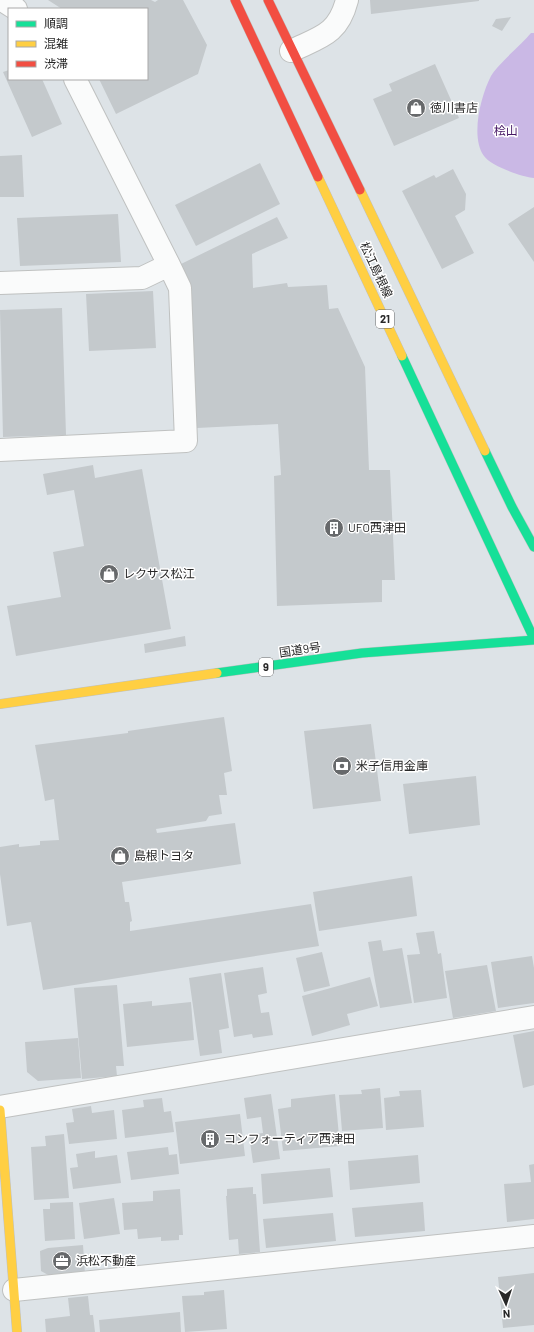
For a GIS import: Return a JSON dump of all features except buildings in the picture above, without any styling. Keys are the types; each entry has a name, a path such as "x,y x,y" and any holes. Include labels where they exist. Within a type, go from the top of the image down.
{"main road":[{"name":"松江島根線","path":"235,0 534,639"},
{"name":"松江島根線","path":"268,0 291,51 508,500 534,547"},
{"name":"国道9号","path":"0,704 362,653 534,639"},
{"path":"0,1110 17,1332"}],"street":[{"path":"2,0 14,8"},
{"path":"291,51 326,34 334,28 340,21 347,0"},
{"path":"0,450 186,441 180,288 76,80"},
{"path":"0,283 142,278 169,264"},
{"path":"0,1106 534,1017"},
{"path":"14,1290 534,1236"}],"green space":[{"name":"桧山","path":"531,33 534,33 534,178 522,176 493,164 488,160 480,148 477,127 478,116 484,94 491,76 494,71"}],"traffic: fast":[{"path":"402,356 534,639"},
{"path":"485,451 512,507 534,547"},
{"path":"217,673 362,653 534,640"}],"traffic: slow":[{"path":"318,177 402,356"},
{"path":"360,190 485,451"},
{"path":"0,704 217,673"},
{"path":"0,1110 17,1332"}],"traffic: jam":[{"path":"235,0 318,177"},
{"path":"268,0 360,190"}],"place":[{"name":"徳川書店","path":"416,108"},
{"name":"UFO西津田","path":"334,528"},
{"name":"レクサス松江","path":"109,574"},
{"name":"米子信用金庫","path":"342,766"},
{"name":"島根トヨタ","path":"120,856"},
{"name":"コンフォーティア西津田","path":"210,1139"},
{"name":"浜松不動産","path":"62,1261"}]}
